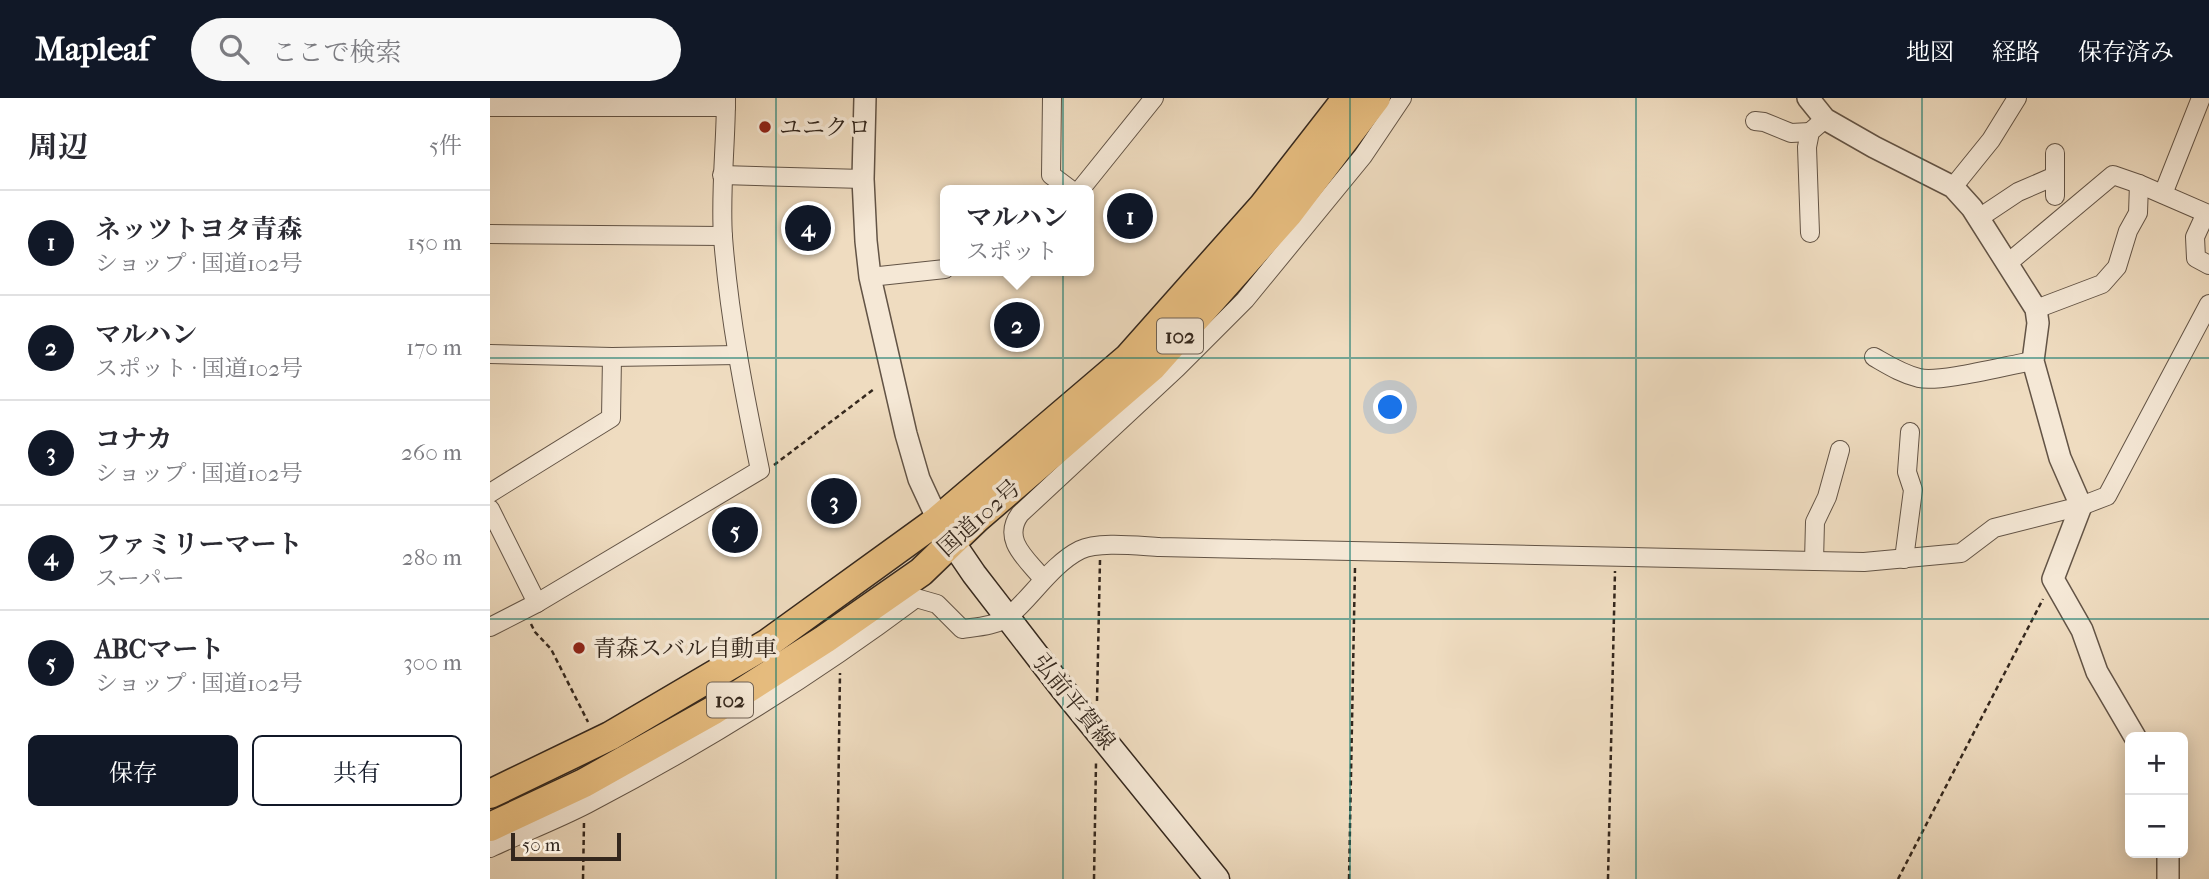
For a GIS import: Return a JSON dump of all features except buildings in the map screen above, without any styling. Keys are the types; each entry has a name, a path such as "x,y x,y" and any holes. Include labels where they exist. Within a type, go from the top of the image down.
{"highway":[{"name":"国道102号","path":"490,827 584,783 715,710 911,579 944,531 1128,358 1263,206 1347,98"},
{"name":"国道102号","path":"490,794 610,736 768,643 944,531 1152,366 1288,214 1376,98"}],"main road":[{"name":"弘前平賀線","path":"944,531 1007,618 1217,879"}],"street":[{"path":"864,98 863,179 870,277 909,445 919,479 944,531"},
{"path":"1052,98 1051,175 1064,185"},
{"path":"1084,185 1154,98"},
{"path":"1043,579 1016,545 1012,534 1013,523 1245,300 1363,156 1402,98"},
{"path":"1808,98 1818,125 1807,147 1810,233"},
{"path":"1953,187 1991,140 2017,98"},
{"path":"2163,194 2195,100"},
{"path":"490,107 726,103 722,175 723,236 738,355 760,470 531,606 490,627"},
{"path":"1755,121 1765,122 1791,133 1818,125 1874,147 1953,187 1979,218 2008,263 2036,309 2038,323 2033,361 2060,458 2081,506 2053,579 2082,629 2097,672 2132,732"},
{"path":"2055,196 2056,153"},
{"path":"2008,263 2113,174 2206,213 2195,237 2196,258 2209,265"},
{"path":"722,175 863,179"},
{"path":"1979,218 2018,192 2055,176"},
{"path":"2036,309 2102,284 2116,267 2127,231 2138,213 2139,184"},
{"path":"490,234 723,236"},
{"path":"870,277 940,270"},
{"path":"490,848 585,805 713,735 840,652 916,598 937,604 962,629 982,626 1007,618 1043,579 1080,550 1100,546 1864,562 1961,553 1994,528 2081,506 2107,496 2209,304"},
{"path":"490,354 612,357 738,355"},
{"path":"490,493 611,418 612,357"},
{"path":"1874,357 1896,370 1922,379 2033,361"},
{"path":"1904,559 1913,490 1906,472 1910,432"},
{"path":"1814,561 1815,522 1827,497 1840,450"},
{"path":"490,509 531,606"},
{"path":"2168,858 2168,879"}],"path":[{"path":"760,470 774,465 874,389"},
{"path":"1094,879 1100,546"},
{"path":"1349,879 1355,551"},
{"path":"1608,879 1615,557"},
{"path":"1898,879 2053,579"},
{"path":"531,606 535,632 551,649 588,722"},
{"path":"836,879 840,652"},
{"path":"583,879 585,805"}],"place":[{"name":"ユニクロ","path":"765,127"},
{"name":"ネッツトヨタ青森","path":"1130,216"},
{"name":"ファミリーマート","path":"808,228"},
{"name":"マルハン","path":"1017,325"},
{"name":"コナカ","path":"834,501"},
{"name":"ABCマート","path":"735,530"},
{"name":"青森スバル自動車","path":"579,648"}]}
